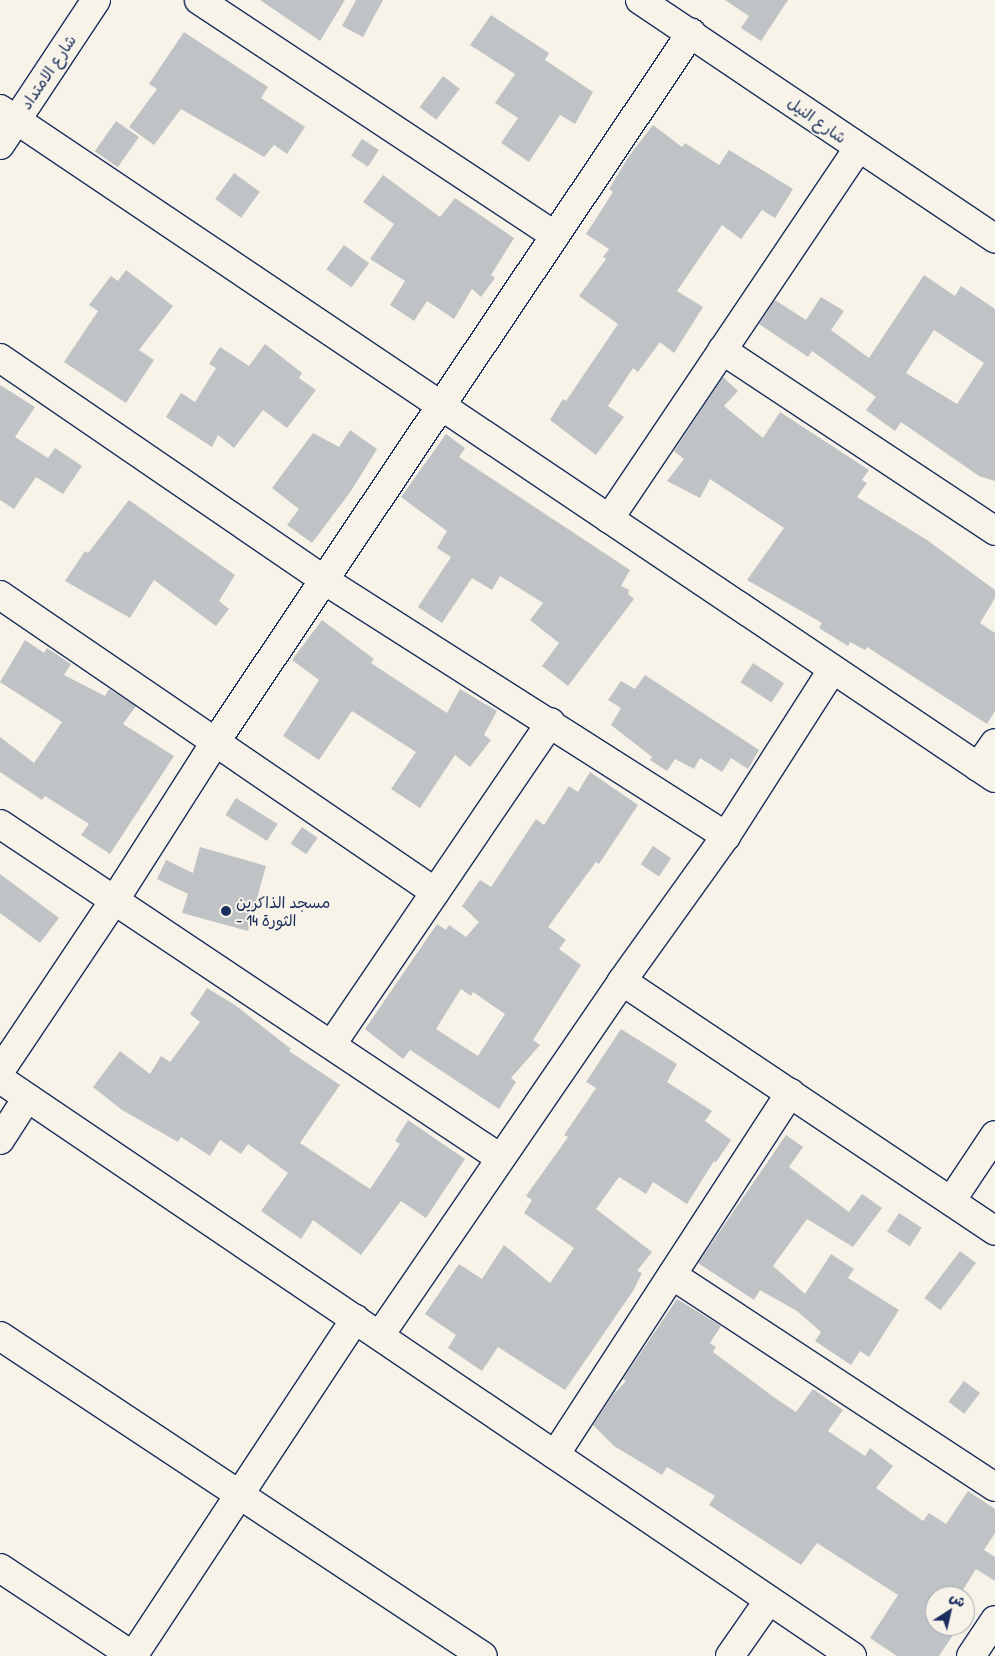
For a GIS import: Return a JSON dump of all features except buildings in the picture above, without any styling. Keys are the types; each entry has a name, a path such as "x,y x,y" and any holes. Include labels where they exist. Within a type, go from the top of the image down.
{"street":[{"name":"شارع الامتداد","path":"0,145 8,114 96,0"},
{"path":"199,0 555,236"},
{"name":"شارع النيل","path":"640,0 858,148 995,238"},
{"path":"0,1072 114,901 216,741 691,33"},
{"path":"8,114 439,406 987,773 995,743"},
{"path":"609,519 858,148"},
{"path":"722,350 995,531"},
{"path":"0,358 324,580 551,722 726,836"},
{"path":"0,595 435,892"},
{"path":"380,1335 622,981 726,836 832,670"},
{"path":"332,1044 551,722"},
{"path":"0,824 500,1158"},
{"path":"622,981 995,1231"},
{"path":"0,1079 852,1656"},
{"path":"555,1455 790,1093"},
{"path":"0,1140 27,1098"},
{"path":"951,1201 995,1135"},
{"path":"672,1275 995,1487"},
{"path":"0,1568 133,1656 355,1319"},
{"path":"0,1336 483,1656"},
{"path":"730,1656 769,1600"},
{"path":"971,1656 995,1620"}],"place":[{"name":"مسجد الذاكرين - الثورة 14","path":"226,911"}]}
